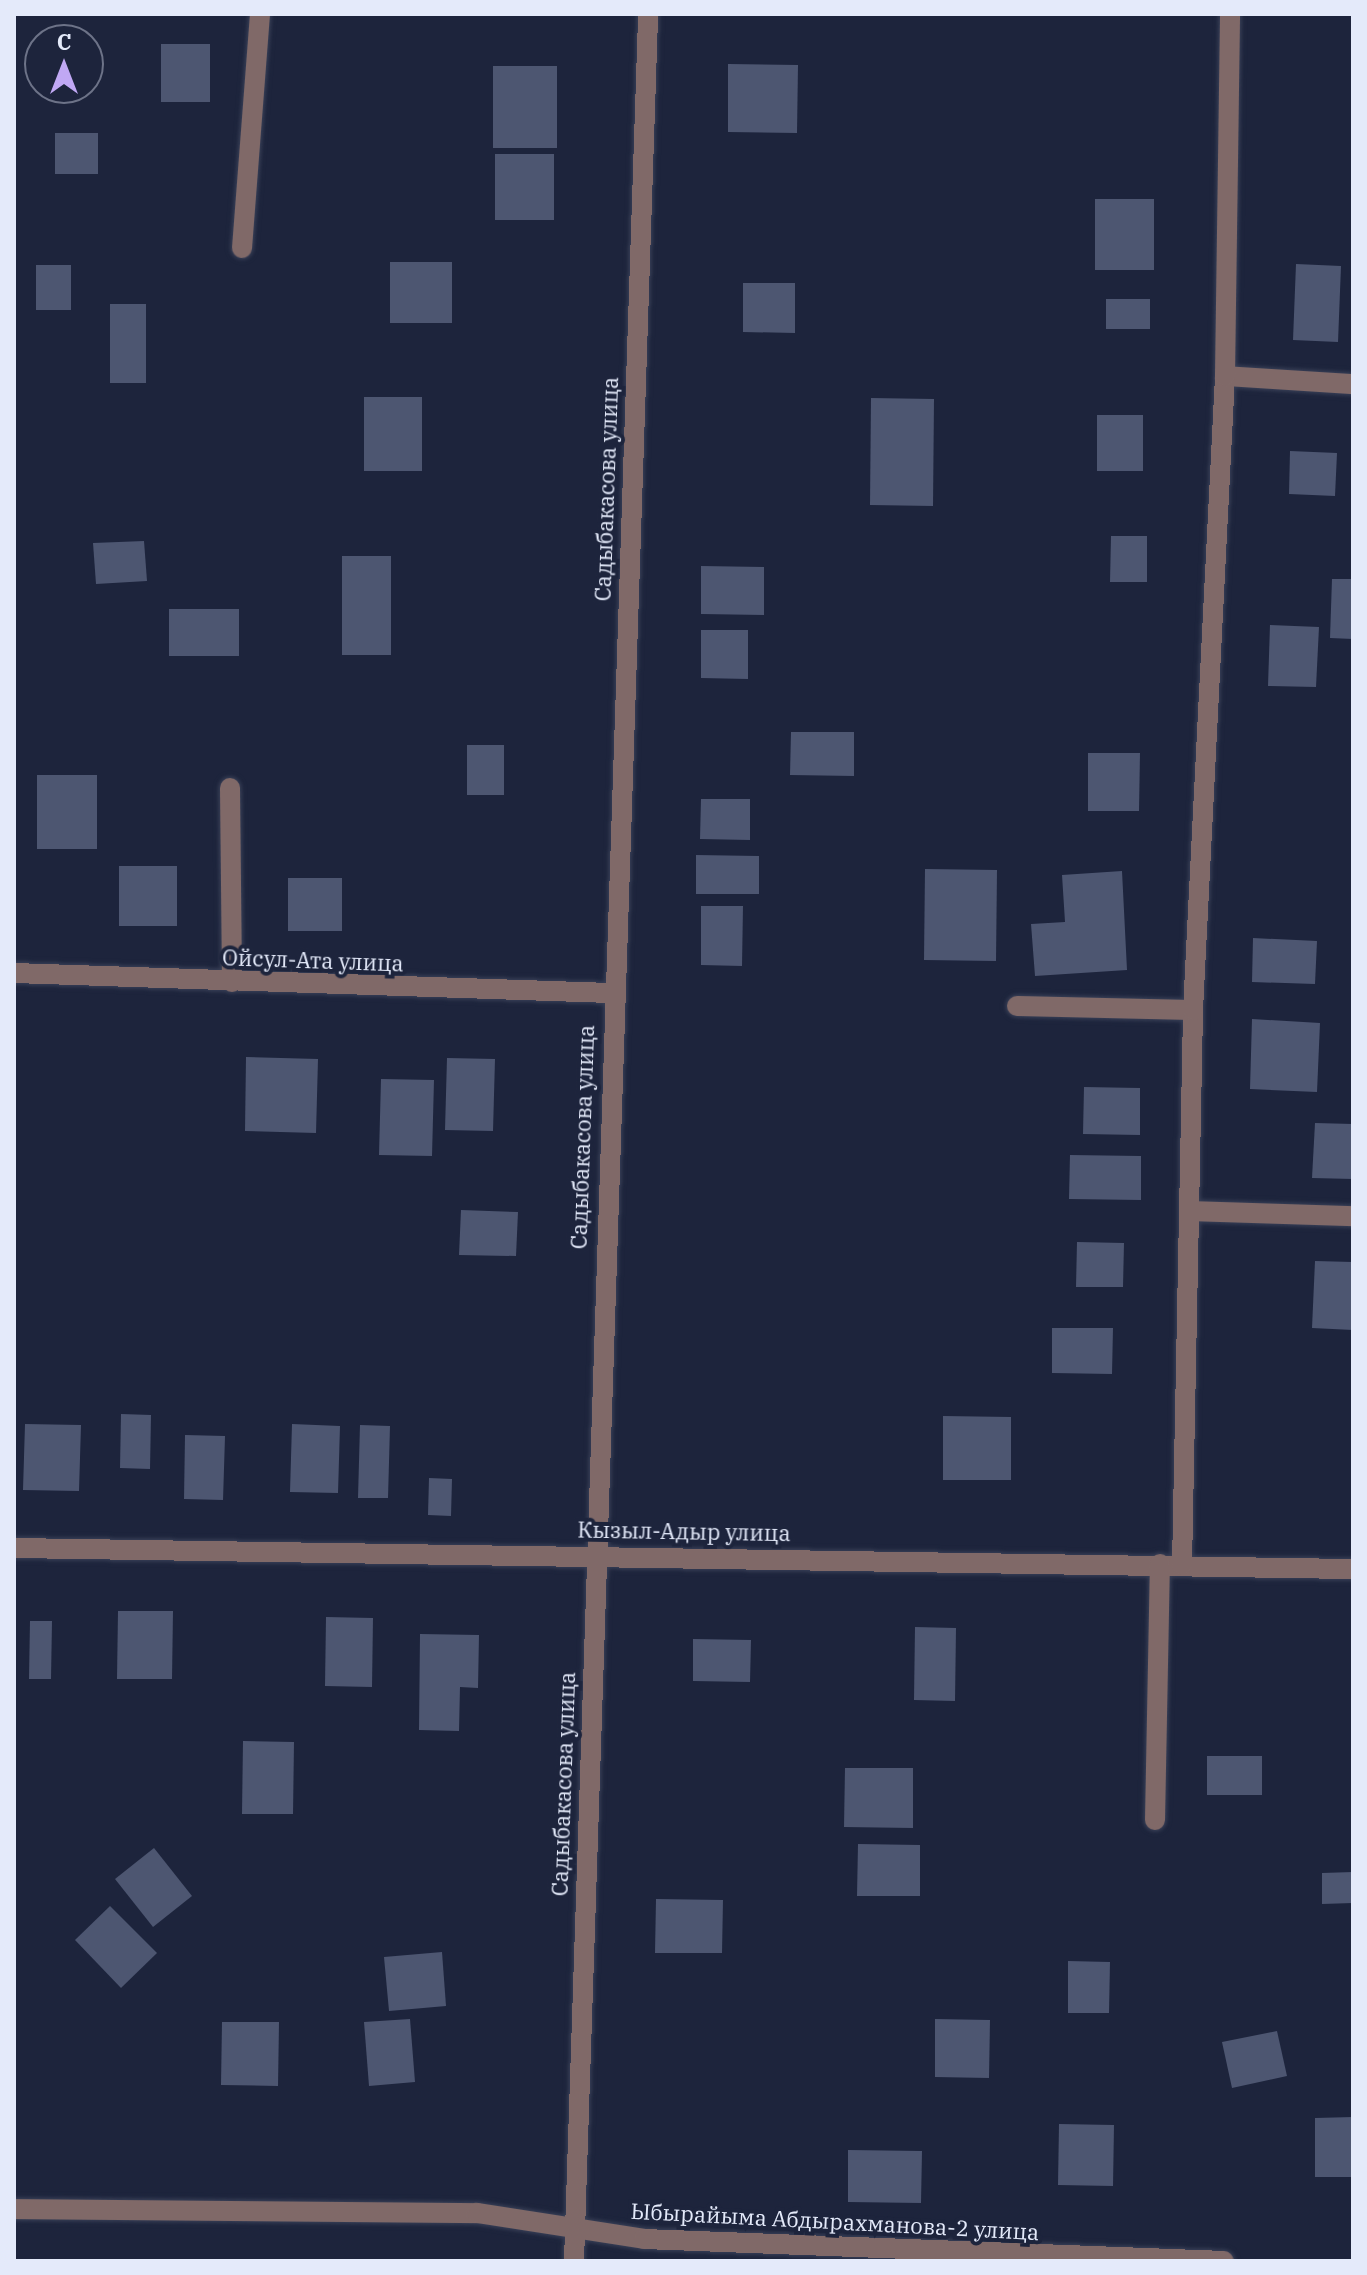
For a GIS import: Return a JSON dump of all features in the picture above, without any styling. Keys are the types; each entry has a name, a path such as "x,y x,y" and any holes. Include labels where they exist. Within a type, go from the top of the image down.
{"street":[{"path":"242,248 260,14"},
{"name":"Садыбакасова улица","path":"574,2261 611,993 648,14"},
{"path":"1182,1565 1193,1010 1225,376 1230,14"},
{"path":"1225,376 1353,384"},
{"path":"230,788 232,982"},
{"name":"Ойсул-Ата улица","path":"14,973 611,993"},
{"path":"1017,1006 1193,1010"},
{"path":"1191,1211 1353,1216"},
{"name":"Кызыл-Адыр улица","path":"14,1548 593,1554 1353,1569"},
{"path":"1155,1820 1160,1564"},
{"name":"Ыбырайыма Абдырахманова-2 улица","path":"14,2209 477,2213 644,2239 1224,2261"}],"building":[{"path":"161,44 210,44 210,102 161,102"},
{"path":"728,64 798,65 797,133 728,132"},
{"path":"493,66 557,66 557,148 493,148"},
{"path":"55,133 98,133 98,174 55,174"},
{"path":"495,154 554,154 554,220 495,220"},
{"path":"1095,199 1154,199 1154,270 1095,270"},
{"path":"390,262 452,262 452,323 390,323"},
{"path":"1296,264 1341,266 1338,342 1293,340"},
{"path":"36,265 71,265 71,310 36,310"},
{"path":"743,283 795,283 795,333 743,332"},
{"path":"1106,299 1150,299 1150,329 1106,329"},
{"path":"110,304 146,304 146,383 110,383"},
{"path":"364,397 422,397 422,471 364,471"},
{"path":"871,398 934,399 933,506 870,505"},
{"path":"1097,415 1143,415 1143,471 1097,471"},
{"path":"1290,451 1337,453 1335,496 1289,494"},
{"path":"1111,536 1147,536 1147,582 1110,582"},
{"path":"144,541 147,581 96,584 93,543"},
{"path":"342,556 391,556 391,655 342,655"},
{"path":"701,566 764,567 764,615 701,614"},
{"path":"1332,579 1353,579 1353,639 1330,638"},
{"path":"169,609 239,609 239,656 169,656"},
{"path":"1270,625 1319,627 1316,687 1268,686"},
{"path":"701,630 748,630 748,679 701,678"},
{"path":"791,732 854,732 854,776 790,775"},
{"path":"467,745 504,745 504,795 467,795"},
{"path":"1088,753 1140,753 1139,811 1088,811"},
{"path":"37,775 97,775 97,849 37,849"},
{"path":"701,799 750,799 750,840 700,839"},
{"path":"696,855 759,856 759,894 696,894"},
{"path":"119,866 177,866 177,926 119,926"},
{"path":"925,869 997,870 996,961 924,960"},
{"path":"1122,871 1127,970 1035,976 1031,924 1065,922 1062,875"},
{"path":"288,878 342,878 342,931 288,931"},
{"path":"701,906 743,906 742,966 701,965"},
{"path":"1253,938 1317,941 1315,984 1252,982"},
{"path":"1252,1019 1320,1023 1317,1092 1250,1089"},
{"path":"246,1057 318,1059 316,1133 245,1131"},
{"path":"447,1058 495,1059 493,1131 445,1130"},
{"path":"381,1079 434,1080 432,1156 379,1155"},
{"path":"1084,1087 1140,1088 1140,1135 1083,1134"},
{"path":"1315,1123 1353,1124 1353,1179 1312,1178"},
{"path":"1070,1155 1141,1156 1141,1200 1069,1199"},
{"path":"461,1210 518,1212 516,1256 459,1255"},
{"path":"1077,1242 1124,1243 1123,1287 1076,1287"},
{"path":"1315,1261 1353,1262 1353,1330 1312,1328"},
{"path":"1052,1328 1113,1328 1112,1374 1052,1373"},
{"path":"121,1414 151,1415 150,1469 120,1468"},
{"path":"943,1416 1011,1417 1011,1480 943,1480"},
{"path":"25,1424 81,1425 79,1491 23,1490"},
{"path":"292,1424 340,1426 338,1493 290,1492"},
{"path":"360,1425 390,1426 388,1498 358,1498"},
{"path":"185,1435 225,1436 223,1500 184,1499"},
{"path":"429,1478 452,1479 451,1516 428,1515"},
{"path":"118,1611 173,1611 172,1679 117,1679"},
{"path":"326,1617 373,1618 372,1687 325,1686"},
{"path":"30,1621 52,1621 51,1679 29,1679"},
{"path":"915,1627 956,1628 955,1701 914,1700"},
{"path":"420,1634 479,1635 478,1688 460,1687 459,1731 419,1730"},
{"path":"693,1639 751,1640 750,1682 693,1681"},
{"path":"243,1741 294,1742 293,1814 242,1814"},
{"path":"1207,1756 1262,1756 1262,1795 1207,1795"},
{"path":"845,1768 913,1768 913,1828 844,1827"},
{"path":"858,1844 920,1845 920,1896 857,1896"},
{"path":"154,1848 192,1896 153,1927 115,1879"},
{"path":"1353,1872 1353,1903 1322,1904 1322,1873"},
{"path":"656,1899 723,1900 722,1953 655,1953"},
{"path":"110,1906 157,1953 121,1988 75,1940"},
{"path":"442,1952 446,2006 389,2011 384,1957"},
{"path":"1068,1961 1110,1962 1109,2013 1068,2013"},
{"path":"410,2019 415,2082 369,2086 364,2022"},
{"path":"935,2019 990,2020 989,2078 935,2077"},
{"path":"222,2022 279,2022 278,2086 221,2085"},
{"path":"1277,2031 1287,2076 1232,2088 1222,2042"},
{"path":"1353,2117 1353,2177 1315,2177 1315,2118"},
{"path":"1059,2124 1114,2125 1113,2186 1058,2185"},
{"path":"848,2150 922,2151 921,2203 848,2202"}]}
